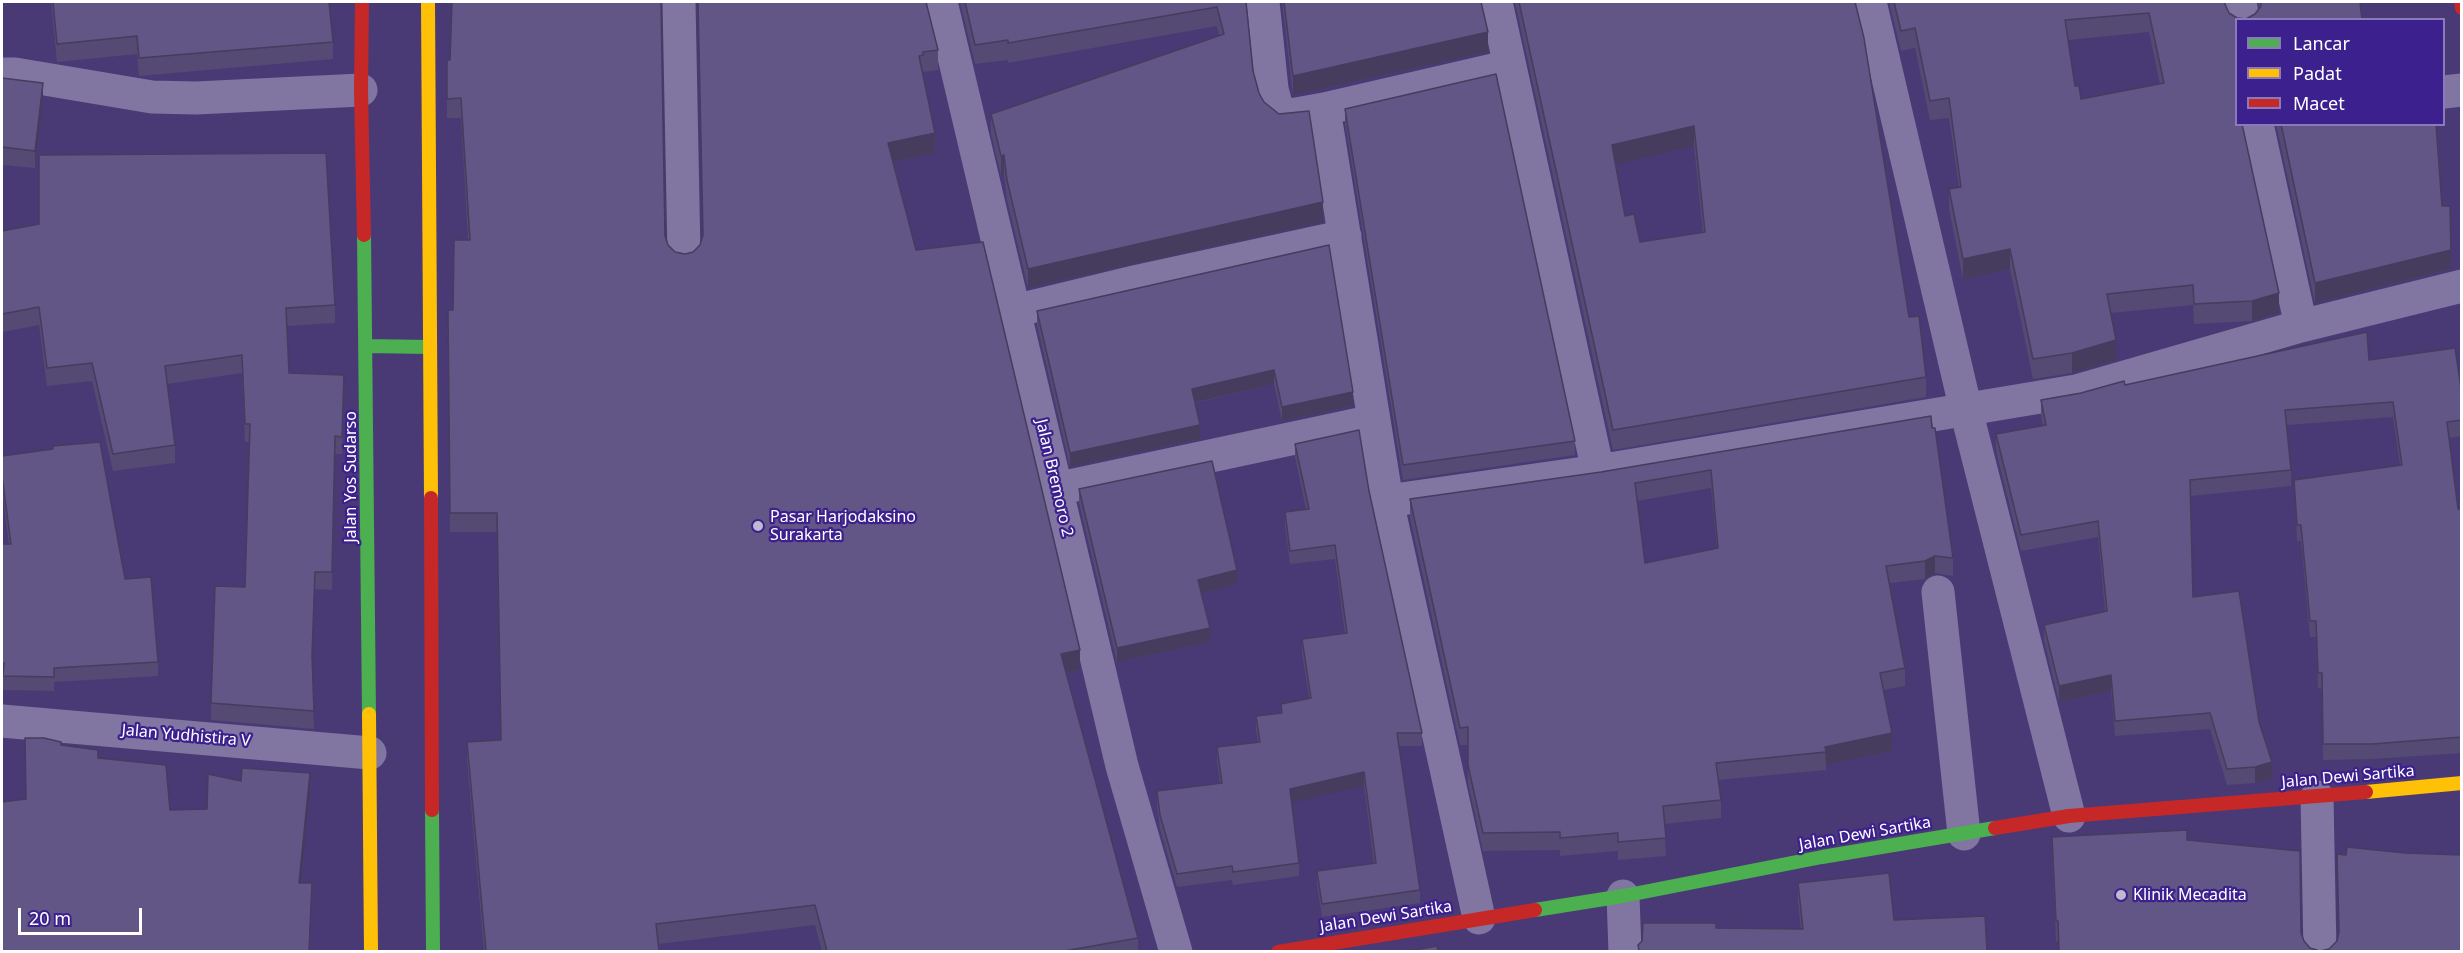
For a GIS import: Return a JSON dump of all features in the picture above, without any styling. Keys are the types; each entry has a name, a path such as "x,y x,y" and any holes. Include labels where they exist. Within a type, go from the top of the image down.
{"main road":[{"name":"Jalan Yos Sudarso","path":"362,2 361,90 367,346 371,951"},
{"path":"428,2 433,951"},
{"path":"2461,2 2462,8"},
{"path":"367,346 429,347"},
{"name":"Jalan Dewi Sartika","path":"1278,951 1623,896 1822,857 2069,816 2317,797 2462,783"}],"street":[{"path":"680,2 684,255"},
{"name":"Jalan Bremoro 2","path":"941,2 1122,766 1176,951"},
{"path":"1263,2 1272,89 1277,108 1285,116 1510,66"},
{"path":"1496,2 1598,471"},
{"path":"1870,2 1966,410 2069,816"},
{"path":"2240,2 2243,18"},
{"path":"2,74 15,74 152,97 195,98 361,90"},
{"path":"2445,92 2462,90"},
{"path":"1324,109 1387,501 1479,918"},
{"path":"2258,126 2301,326"},
{"path":"1014,311 1138,281 1345,236"},
{"path":"1387,501 1598,471 2076,391 2301,326 2462,286"},
{"path":"1056,489 1374,421"},
{"path":"1938,592 1964,834"},
{"name":"Jalan Yudhistira V","path":"2,721 370,753"},
{"path":"2317,797 2320,951"},
{"path":"1623,896 1625,951"}],"building":[{"path":"53,2 329,2 333,42 139,58 137,36 57,44"},
{"path":"452,2 661,2 665,236 668,245 675,252 685,254 693,252 700,245 703,235 698,2 926,2 938,50 923,52 923,55 919,56 935,133 888,143 916,250 983,242 1080,650 1061,654 1138,938 1064,951 827,951 815,905 656,924 659,951 486,951 467,742 501,740 497,513 450,513 448,310 453,310 454,240 470,240 461,98 447,99 447,60 450,60"},
{"path":"965,2 1246,2 1253,71 1259,93 1264,102 1279,114 1309,111 1323,202 1028,269 1007,180 1004,155 1001,156 991,114 1224,34 1217,7 1008,43 1008,40 975,45"},
{"path":"1284,2 1481,2 1488,32 1293,76"},
{"path":"1519,2 1855,2 1864,38 1909,317 1919,316 1926,377 1613,430","holes":["1694,126 1705,232 1640,242 1634,214 1625,216 1612,145"]},
{"path":"1894,2 2224,2 2229,13 2237,18 2235,18 2235,126 2242,126 2279,293 2252,301 2194,304 2193,285 2107,294 2116,340 2072,353 2033,359 2010,249 1963,259 1949,189 1961,187 1949,98 1930,101 1915,28 1901,31","holes":["2149,13 2164,83 2081,99 2079,86 2075,86 2065,20"]},
{"path":"2261,2 2360,2 2362,18 2248,18 2255,14"},
{"path":"1496,74 1575,441 1403,465 1345,109"},
{"path":"2,78 43,83 35,151 2,147"},
{"path":"2281,126 2436,126 2442,206 2450,206 2451,250 2315,283"},
{"path":"326,153 335,305 286,308 289,373 344,375 342,437 335,436 332,572 315,572 312,655 314,711 211,703 215,586 245,587 250,424 245,424 242,355 165,366 175,445 113,454 92,363 47,368 39,307 2,314 2,231 39,224 39,155"},
{"path":"1329,245 1353,392 1282,407 1274,370 1192,389 1200,425 1070,453 1037,311"},
{"path":"2367,332 2369,360 2455,348 2462,395 2462,420 2447,422 2458,509 2462,509 2462,737 2372,744 2323,744 2322,673 2318,673 2316,621 2310,621 2301,525 2297,525 2294,480 2402,465 2393,402 2285,410 2291,470 2190,480 2193,597 2239,591 2259,722 2272,762 2255,767 2227,769 2210,713 2115,721 2111,675 2059,686 2044,625 2107,611 2098,521 2021,535 1996,434 2046,425 2041,400 2081,393 2124,381 2125,385"},
{"path":"1931,416 1932,428 1935,428 1953,558 1935,556 1925,561 1886,566 1905,668 1880,673 1892,733 1825,747 1826,752 1716,763 1721,800 1663,806 1666,838 1618,842 1618,833 1560,838 1560,832 1483,833 1468,765 1468,727 1460,728 1410,499 1601,472","holes":["1711,470 1718,548 1645,563 1635,483"]},
{"path":"1359,430 1369,491 1422,733 1397,733 1420,890 1322,904 1317,871 1376,863 1364,772 1290,789 1299,863 1233,872 1232,866 1177,874 1160,815 1157,791 1222,783 1217,747 1260,742 1256,716 1282,713 1281,704 1311,698 1302,639 1347,633 1335,545 1290,551 1285,512 1309,509 1295,444"},
{"path":"100,442 125,579 151,577 158,662 54,668 54,677 3,676 2,544 11,544 2,476 2,456 53,449 53,446"},
{"path":"1212,461 1237,570 1198,580 1210,628 1117,648 1079,489"},
{"path":"25,738 44,738 61,742 61,745 98,750 98,758 166,765 170,810 207,809 208,774 241,781 242,768 310,773 299,883 312,883 309,951 2,951 2,802 26,799"},
{"path":"2187,830 2187,840 2300,851 2301,933 2310,948 2320,951 2059,951 2052,837"},
{"path":"2347,847 2405,853 2462,855 2462,951 2320,951 2329,949 2337,941 2339,932 2337,854 2346,855"},
{"path":"1889,873 1894,920 1985,916 1987,951 1639,951 1638,945 1642,941 1643,923 1716,923 1716,928 1803,929 1798,883"},
{"path":"1437,946 1438,951 1409,951"}],"traffic: fast":[{"path":"364,235 369,714"},
{"path":"367,346 429,347"},
{"path":"432,810 433,952"},
{"path":"1535,910 1623,896 1822,857 1995,828"}],"traffic: slow":[{"path":"428,2 431,498"},
{"path":"369,714 371,952"},
{"path":"2366,792 2462,783"}],"traffic: jam":[{"path":"362,2 364,235"},
{"path":"2461,2 2462,8"},
{"path":"431,498 432,810"},
{"path":"1995,828 2069,816 2366,792"},
{"path":"1278,952 1535,910"}],"place":[{"name":"Pasar Harjodaksino Surakarta","path":"758,526"},
{"name":"Klinik Mecadita","path":"2121,895"}]}
